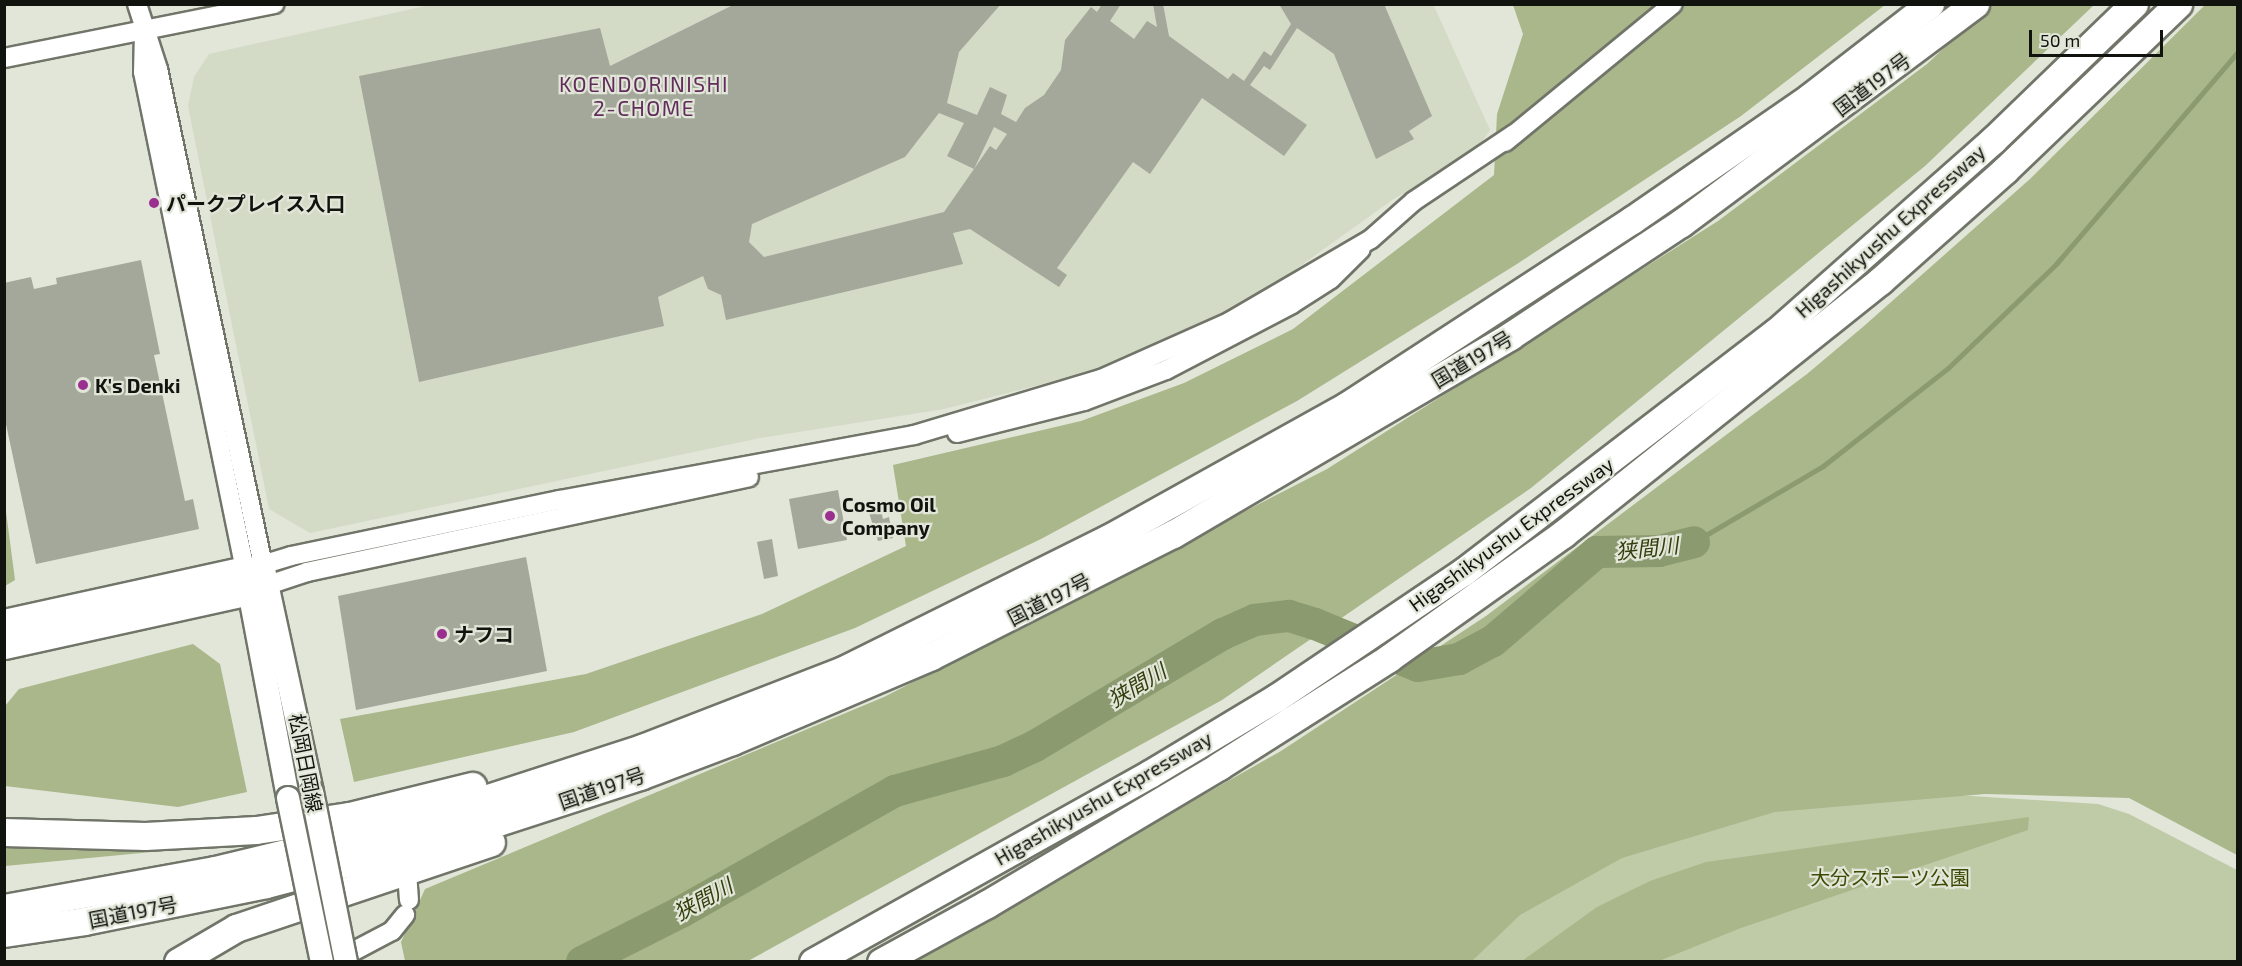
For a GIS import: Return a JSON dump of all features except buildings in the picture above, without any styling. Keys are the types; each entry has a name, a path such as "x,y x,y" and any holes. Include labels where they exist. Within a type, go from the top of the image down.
{"highway":[{"name":"国道197号","path":"4,908 215,870 411,823 642,748 865,659 1109,538 1348,405 1500,310 1810,98 1930,4"},
{"name":"国道197号","path":"4,933 84,921 266,884 415,847 640,776 862,688 1010,619 1300,462 1510,336 1681,223 1976,4"},
{"name":"Higashikyushu Expressway","path":"813,962 1151,772 1276,698 1463,572 1611,461 1775,333 1885,238 2134,4"},
{"name":"Higashikyushu Expressway","path":"881,962 987,904 1296,717 1431,629 1632,481 1889,273 2005,170 2178,4"},
{"path":"4,623 256,578"},
{"path":"4,652 256,578"},
{"path":"4,645 66,632"},
{"path":"4,832 145,836 256,830 350,816 529,770 776,683 865,659"},
{"path":"178,962 236,928 524,831 640,776"}],"main road":[{"name":"松岡日岡線","path":"256,578 312,792 346,962"},
{"name":"松岡日岡線","path":"256,578 288,798 322,962"}],"street":[{"path":"137,4 144,32 143,72 256,578 560,500 914,435 1133,367 1229,322 1371,239 1414,201 1514,134 1673,4"},
{"path":"4,58 144,32 275,4"},
{"path":"334,962 392,931 407,907 407,872"}],"shaded area":[{"path":"1433,4 1490,130 1471,157 1395,198 1261,294 1193,331 1102,369 944,409 760,438 310,533 269,509 188,106 194,77 209,54 430,5"}],"green space":[{"path":"1513,5 1885,5 1741,116 1517,264 1297,401 1041,539 855,628 574,732 354,782 340,719 586,674 762,614 906,546 893,465 1081,421 1184,383 1293,329 1494,175 1497,114 1523,34"},
{"path":"1990,5 2094,5 1925,166 1531,488 1222,700 748,961 405,961 401,942 425,889 884,697 1327,469 1718,221 1927,64"},
{"path":"2205,5 2237,5 2237,855 2129,798 1985,794 1775,812 1622,858 1520,915 1472,961 908,962 1281,751 1486,616 1807,374 1864,326 2030,179"},
{"path":"5,504 15,580 4,586"},
{"path":"193,644 220,664 247,792 178,807 5,786 5,706 19,689"},
{"name":"大分スポーツ公園","path":"1878,790 2098,804 2129,814 2237,870 2237,961 1442,962 1639,840"},
{"path":"2029,817 2028,830 1741,928 1659,961 1522,961 1597,907 1650,881 1706,862"},
{"path":"5,846 152,852 5,866"}],"waterway":[{"path":"1694,542 1823,466 1948,368 2056,264 2238,52"},
{"name":"狭間川","path":"582,962 681,912 895,791 1003,761 1035,746 1223,634 1255,620 1289,616 1315,624 1418,666 1459,659 1493,641 1597,552 1659,551 1694,542"}],"place":[{"name":"パークプレイス入口","path":"154,203"},
{"name":"K's Denki","path":"83,385"},
{"name":"Cosmo Oil Company","path":"830,516"},
{"name":"ナフコ","path":"442,634"}],"district":[{"name":"KOENDORINISHI 2-CHOME","path":"644,96"}]}
